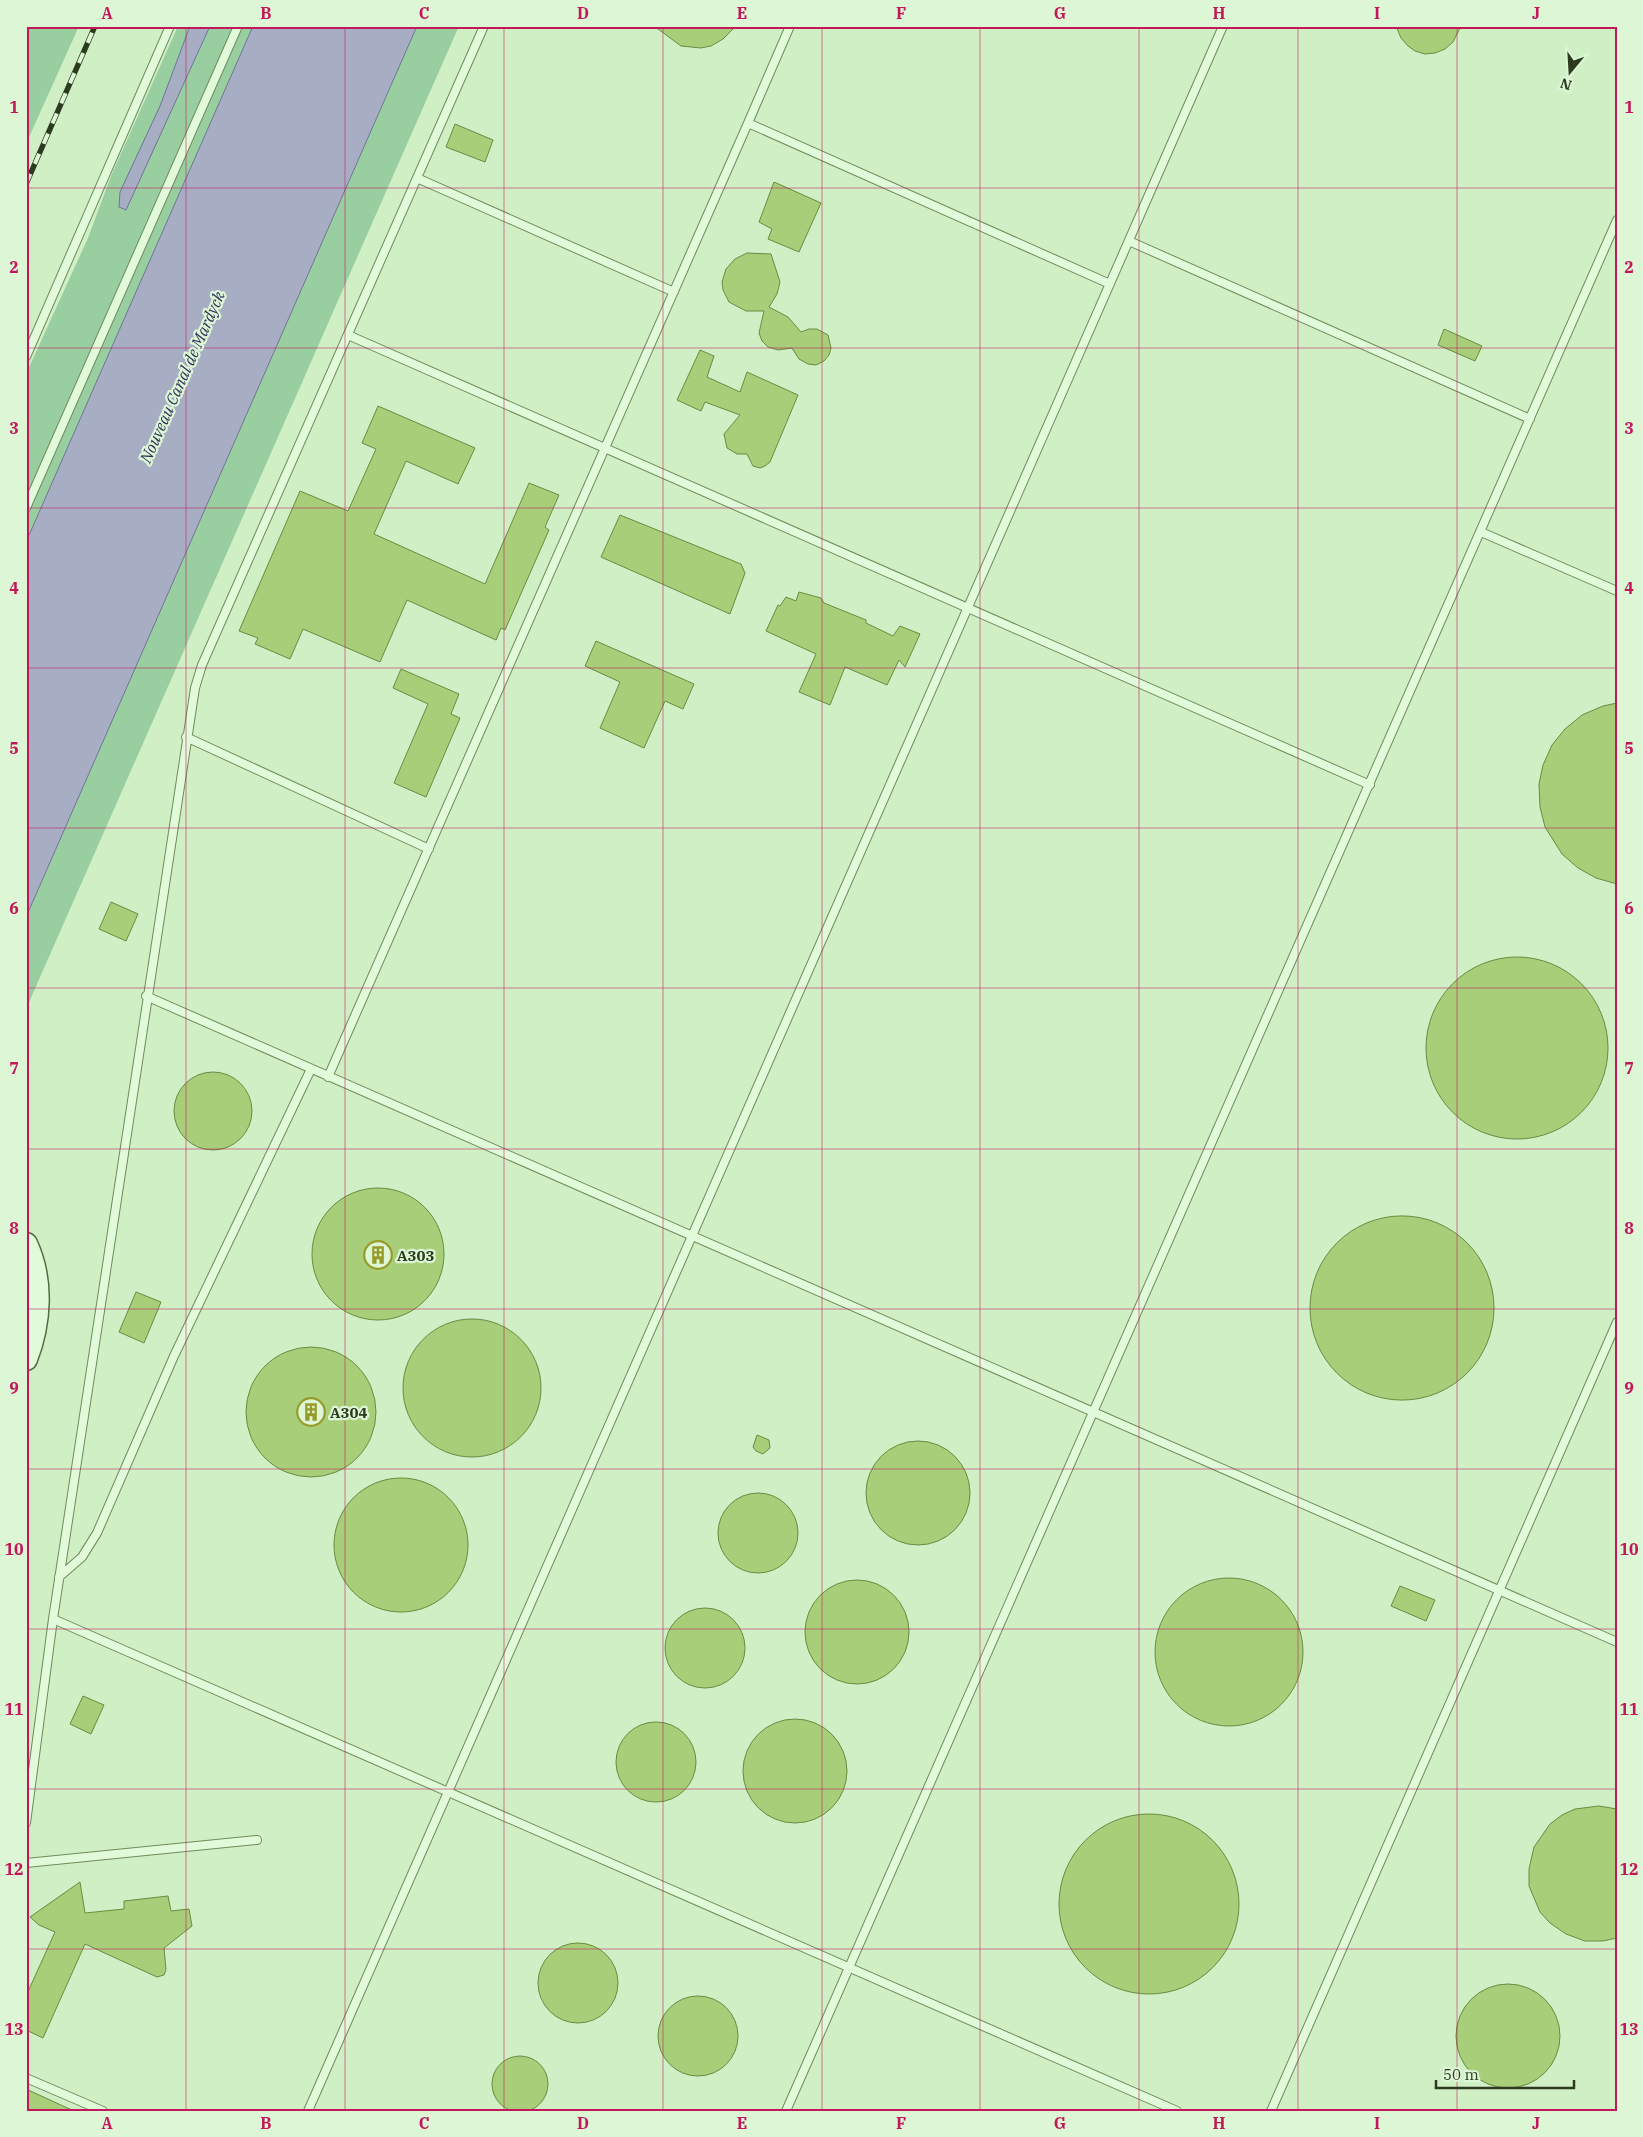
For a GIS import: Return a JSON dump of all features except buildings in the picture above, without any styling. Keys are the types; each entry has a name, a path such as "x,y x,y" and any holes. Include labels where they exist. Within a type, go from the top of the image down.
{"main road":[{"path":"26,1244 36,1274 37,1295 37,1321 26,1359"},
{"path":"26,1325 37,1295"}],"lane":[{"path":"26,357 170,26"},
{"path":"26,508 238,26"},
{"path":"26,1823 59,1577 194,688 202,665 484,26"},
{"path":"328,1077 790,26"},
{"path":"308,2111 1224,26"},
{"path":"748,123 1110,284"},
{"path":"417,178 674,292"},
{"path":"786,2111 1482,532 1617,220"},
{"path":"1129,241 1530,419"},
{"path":"348,335 1370,785"},
{"path":"1482,532 1617,591"},
{"path":"186,737 429,849"},
{"path":"146,996 1617,1642"},
{"path":"59,1577 82,1557 97,1534 174,1356 311,1069"},
{"path":"1271,2111 1617,1322"},
{"path":"53,1618 1177,2111"},
{"path":"26,1863 258,1840"},
{"path":"26,2078 103,2111"}],"green space":[{"path":"26,26 79,26 26,144"},
{"path":"178,26 190,26 160,106 125,210 210,26 253,26 26,542 26,374 88,238 111,176"},
{"path":"417,26 459,26 26,1009 26,917"}],"water":[{"path":"190,26 210,26 126,210 119,207 120,192 160,106"},
{"name":"Nouveau Canal de Mardyck","path":"253,26 417,26 26,917 26,542"}],"railway":[{"path":"26,184 95,26"}],"place":[{"name":"A303","path":"378,1255"},
{"name":"A304","path":"311,1412"}]}
